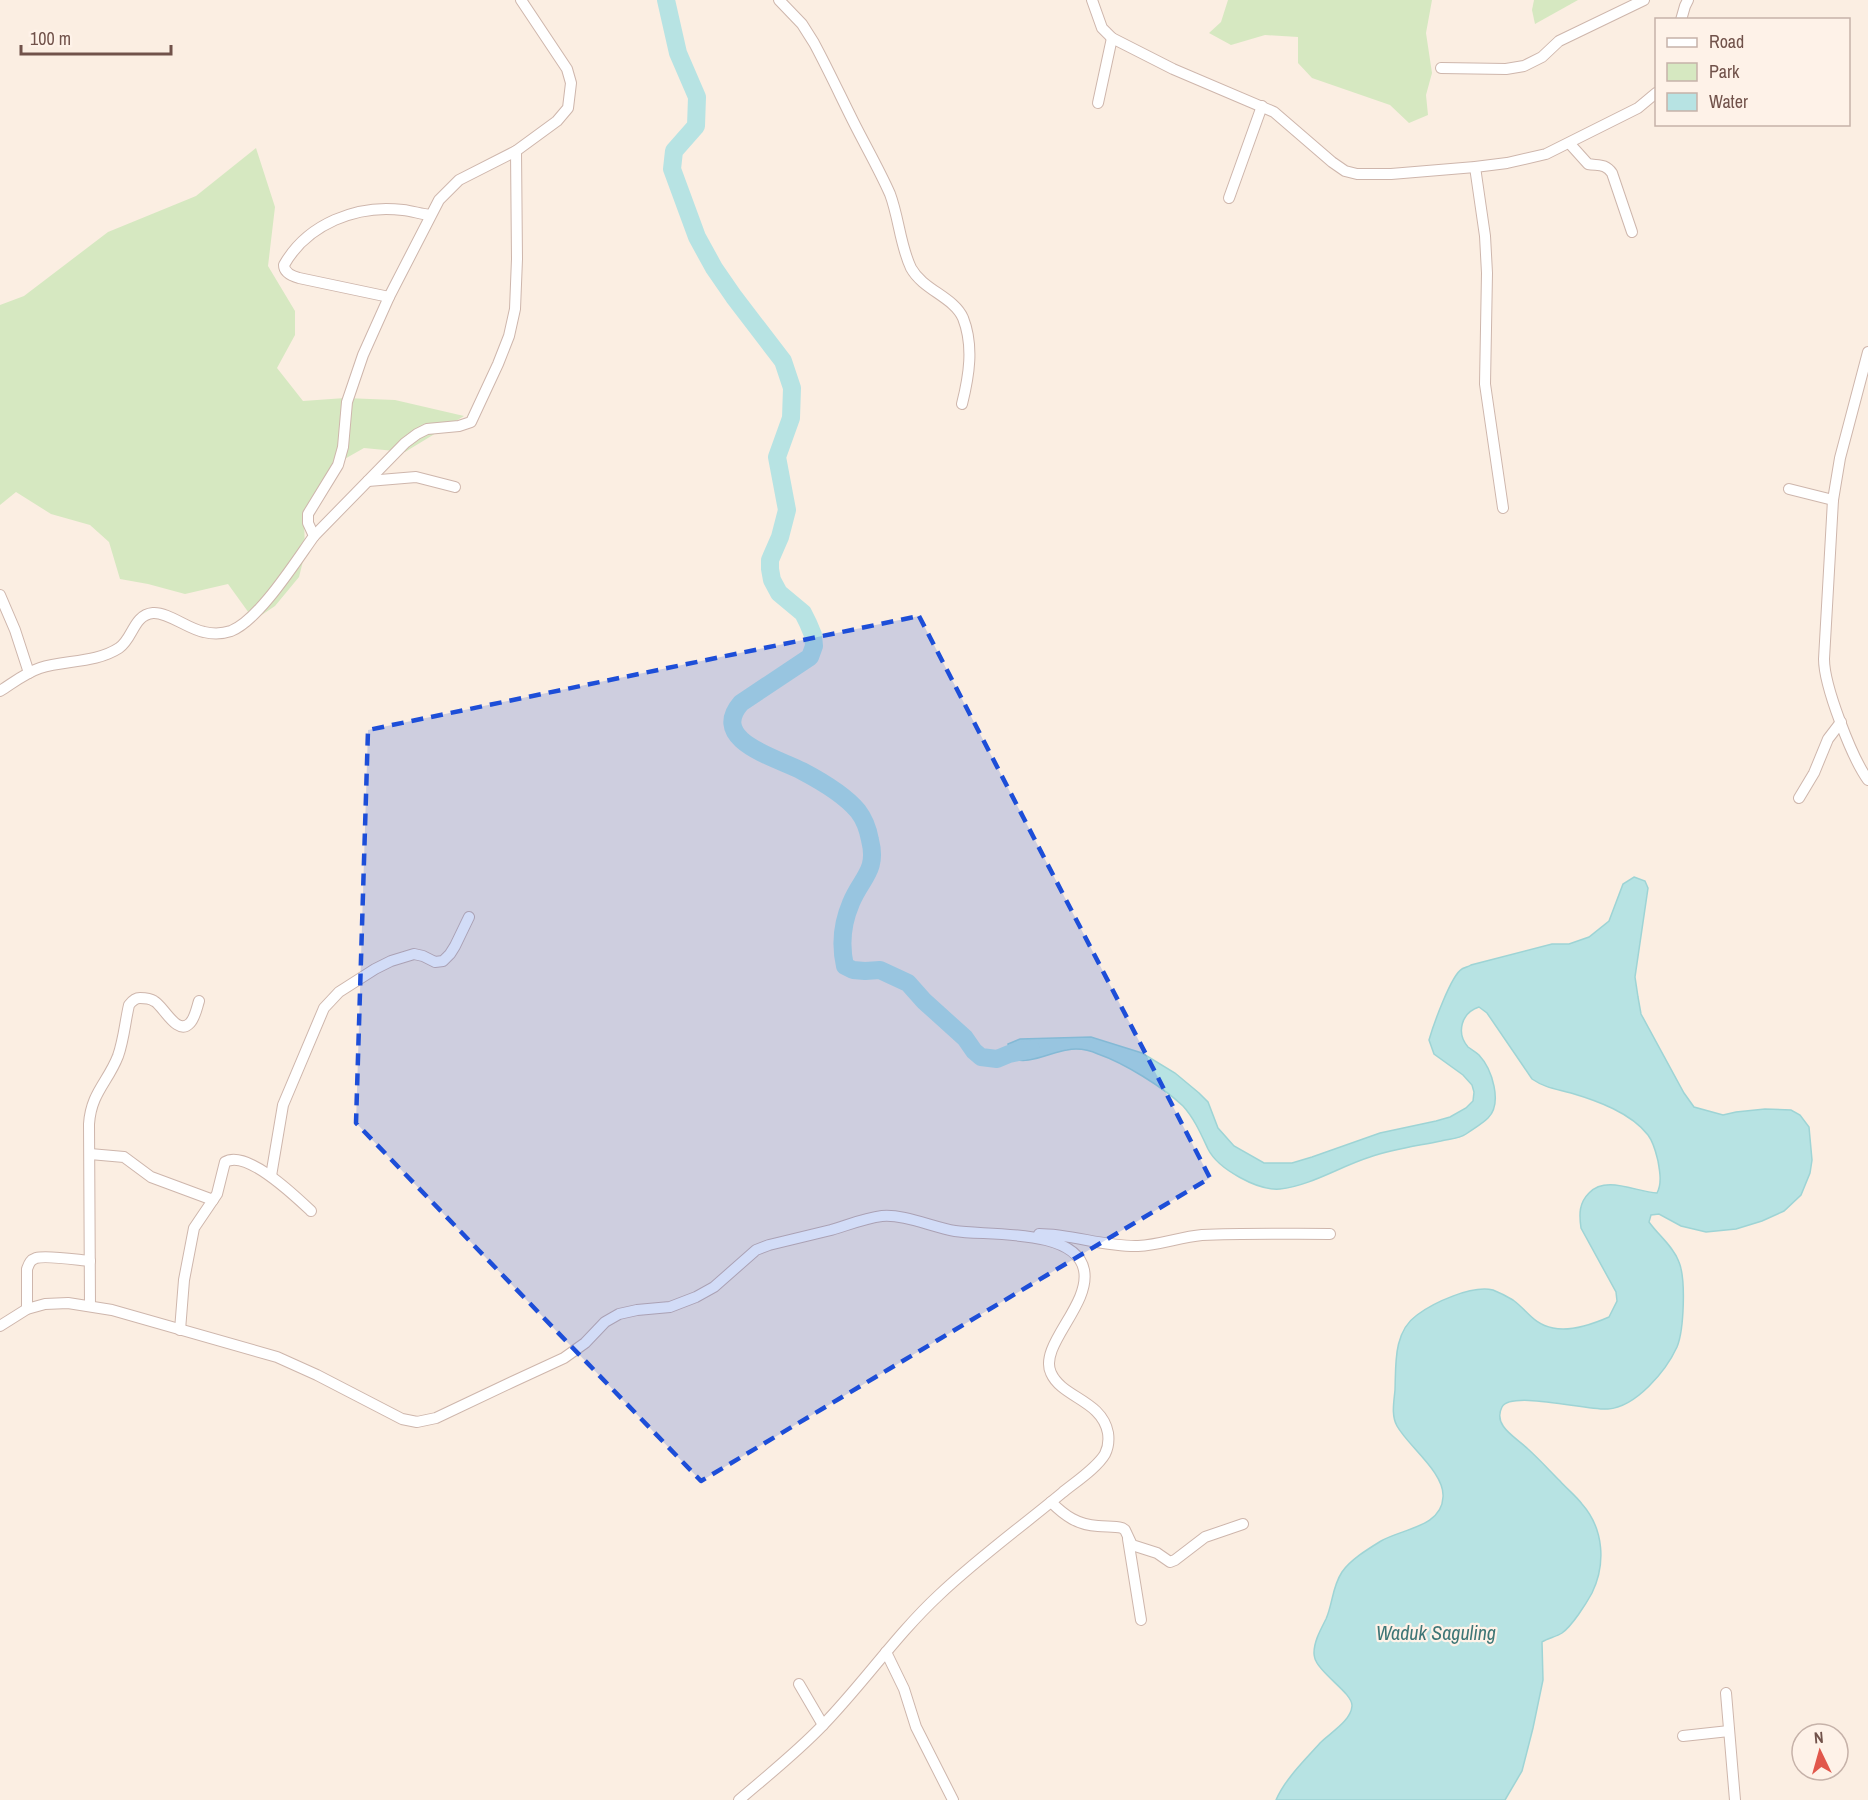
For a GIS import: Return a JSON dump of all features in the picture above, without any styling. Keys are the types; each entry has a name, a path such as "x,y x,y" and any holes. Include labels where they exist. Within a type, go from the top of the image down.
{"street":[{"path":"314,536 308,523 308,514 338,465 343,447 347,402 363,356 389,297 430,215 445,193 459,180 516,151 562,117 568,108 571,90 570,76 521,0"},
{"path":"779,0 802,24 814,43 877,165 894,206 903,246 911,268 922,283 962,316 968,338 969,362 969,374 962,404"},
{"path":"1092,0 1102,28 1112,38 1173,69 1279,115 1332,162 1352,173 1391,174 1475,167 1530,159 1569,144 1638,108 1655,94"},
{"path":"1442,68 1506,69 1524,66 1542,57 1558,42 1644,0"},
{"path":"1675,0 1682,15"},
{"path":"1682,15 1688,0"},
{"path":"1098,103 1112,38"},
{"path":"1229,198 1262,106"},
{"path":"1569,144 1588,164 1602,164 1608,167 1632,232"},
{"path":"0,691 29,673 47,666 82,660 117,649 125,642 136,623 148,614 162,615 203,632 222,633 234,629 250,618 276,588 314,536 417,434 427,429 467,424 474,419 509,336 515,309 516,151"},
{"path":"1475,167 1485,236 1487,273 1485,384 1503,508"},
{"path":"389,297 299,278 288,273 284,265 307,235 347,215 385,209 430,215"},
{"path":"1868,352 1840,458 1833,500 1824,667 1841,722 1858,764 1868,780"},
{"path":"368,481 416,477 455,487"},
{"path":"1789,489 1833,500"},
{"path":"0,595 29,673"},
{"path":"1799,798 1814,773 1828,739 1841,722"},
{"path":"271,1176 283,1105 324,1008 339,992 391,961 414,954 435,962 443,961 455,946 469,916"},
{"path":"90,1306 89,1124 92,1104 117,1059 130,1002 143,998 153,1000 174,1023 184,1026 190,1023 199,1001"},
{"path":"90,1154 124,1157 151,1177 213,1200"},
{"path":"180,1330 184,1280 195,1224 213,1200 219,1188 223,1165 228,1160 242,1162 271,1176 311,1211"},
{"path":"0,1326 27,1309 52,1303 112,1310 278,1357 402,1419 424,1422 564,1358 585,1343 605,1322 619,1314 670,1307 696,1297 714,1287 756,1250 885,1216 954,1231 987,1234 1052,1234 1137,1246 1160,1244 1200,1235 1330,1234"},
{"path":"739,1800 823,1725 938,1596 1101,1459 1108,1447 1105,1424 1098,1413 1060,1384 1053,1377 1049,1368 1052,1350 1081,1296 1085,1281 1083,1267 1069,1249 1023,1235"},
{"path":"27,1309 28,1264 32,1260 41,1257 90,1262"},
{"path":"1051,1502 1066,1517 1073,1520 1089,1525 1124,1528 1128,1539 1141,1620"},
{"path":"1128,1539 1133,1546 1157,1553 1171,1562 1204,1537 1243,1524"},
{"path":"886,1652 898,1676 916,1727 953,1800"},
{"path":"800,1684 823,1725"},
{"path":"1726,1693 1735,1800"},
{"path":"1683,1736 1729,1731"}],"highlighted area":[{"path":"919,616 1210,1178 701,1481 356,1123 368,730"}],"green space":[{"path":"1228,0 1432,0 1426,33 1432,73 1426,95 1428,115 1409,123 1390,105 1312,78 1298,63 1298,37 1265,35 1231,45 1209,33 1221,22"},
{"path":"1534,0 1578,0 1535,24 1532,10"},
{"path":"256,148 275,207 268,266 295,311 295,335 277,368 303,401 345,398 395,400 464,416 405,452 364,448 334,465 304,517 305,553 299,577 275,606 254,620 228,584 185,594 120,579 109,542 90,525 51,514 16,492 0,505 0,305 24,296 108,232 196,196"}],"water":[{"name":"Waduk Saguling","path":"1634,877 1645,881 1648,888 1635,977 1641,1014 1684,1093 1694,1107 1723,1115 1765,1109 1791,1110 1800,1115 1809,1127 1812,1160 1810,1173 1801,1195 1784,1211 1736,1229 1706,1232 1681,1226 1659,1214 1651,1215 1649,1222 1670,1246 1679,1262 1683,1280 1683,1317 1677,1347 1666,1367 1639,1395 1619,1407 1608,1409 1520,1400 1508,1402 1502,1407 1500,1420 1507,1431 1577,1498 1589,1514 1599,1536 1601,1559 1592,1593 1578,1614 1562,1633 1542,1642 1543,1680 1533,1728 1522,1771 1505,1800 1276,1800 1296,1770 1320,1743 1344,1722 1351,1711 1351,1701 1348,1696 1319,1666 1314,1654 1316,1640 1342,1572 1365,1551 1389,1537 1428,1521 1441,1507 1443,1497 1438,1479 1402,1434 1394,1417 1397,1350 1404,1330 1417,1315 1433,1305 1453,1296 1484,1289 1493,1290 1511,1299 1540,1323 1553,1328 1574,1328 1609,1317 1617,1301 1616,1292 1581,1228 1582,1205 1589,1193 1604,1185 1657,1193 1660,1178 1654,1148 1650,1138 1641,1127 1623,1114 1592,1100 1546,1086 1532,1079 1487,1013 1479,1007 1464,1019 1461,1030 1464,1042 1484,1061 1492,1077 1495,1104 1486,1120 1460,1137 1379,1154 1303,1184 1280,1189 1271,1189 1250,1182 1220,1164 1213,1157 1194,1121 1183,1106 1131,1069 1108,1058 1079,1049 1061,1051 1030,1060 1016,1060 1010,1057 1008,1044 1020,1039 1091,1037 1142,1053 1175,1073 1208,1102 1218,1128 1234,1146 1264,1163 1292,1163 1380,1133 1450,1117 1466,1108 1473,1101 1472,1085 1463,1075 1434,1054 1429,1040 1443,1002 1458,973 1471,965 1552,944 1569,944 1589,937 1609,921 1623,884"}],"waterway":[{"path":"666,0 678,53 697,97 696,126 674,151 672,169 697,237 714,268 734,297 783,361 792,388 791,418 777,457 787,510 780,537 770,560 770,569 772,580 779,593 803,613 813,635 814,646 810,657 741,703 733,716 733,728 739,738 750,746 802,771 839,794 858,811 864,821 870,840 872,859 846,919 842,942 845,966 853,970 880,970 908,983 924,1001 965,1038 981,1057 997,1059 1031,1049"}]}
